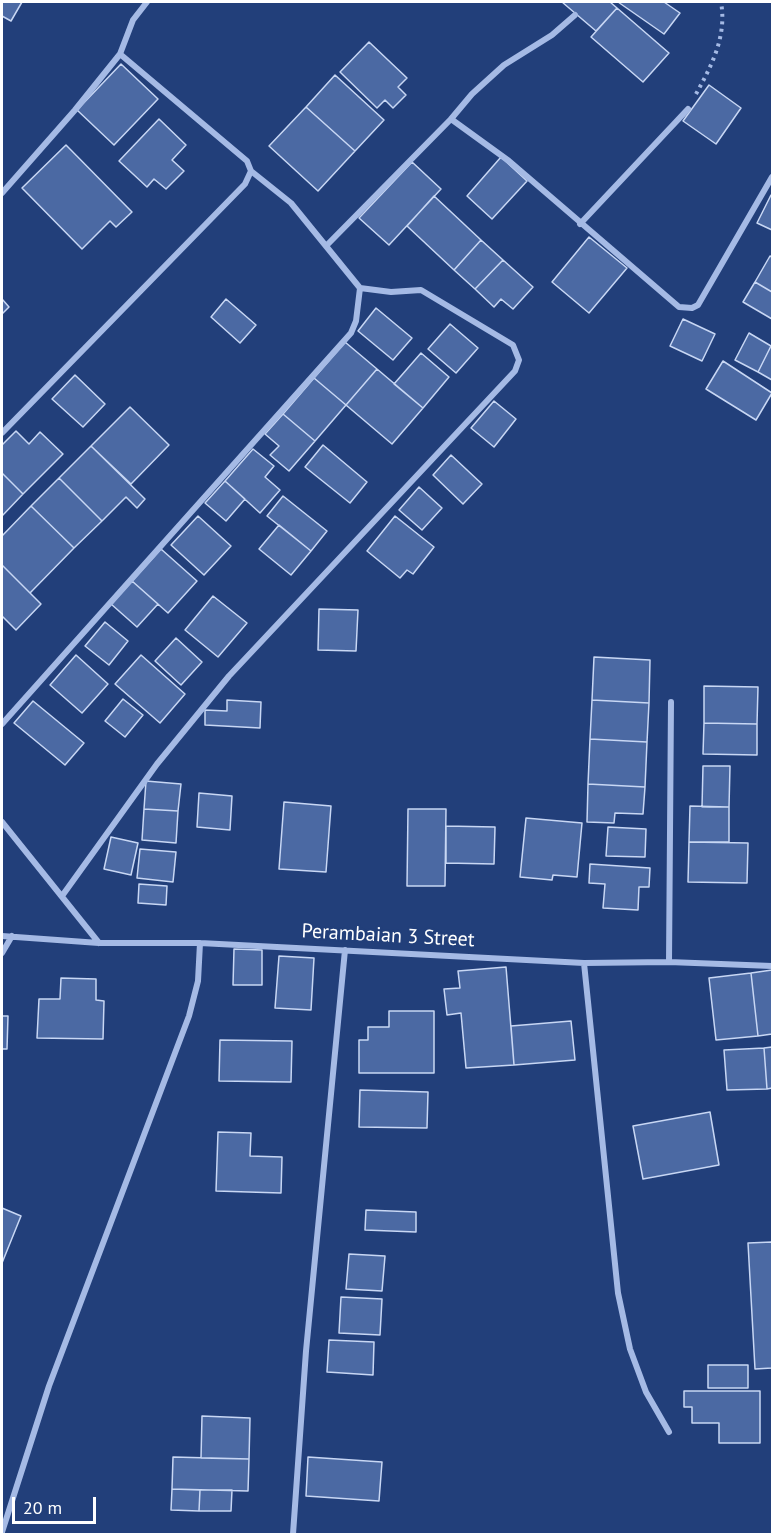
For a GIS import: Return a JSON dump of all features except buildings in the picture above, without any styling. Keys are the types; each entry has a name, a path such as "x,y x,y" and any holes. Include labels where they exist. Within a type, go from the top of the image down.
{"street":[{"path":"2,193 75,110 120,54 123,40 147,2"},
{"path":"327,244 451,120 472,94 504,65 552,35 574,15"},
{"path":"2,724 351,333 356,321 360,288 327,244 291,203 251,171 247,161 120,54"},
{"path":"580,224 688,109"},
{"path":"451,120 509,161 679,307 692,309 698,305 772,177"},
{"path":"2,433 245,184 251,171"},
{"path":"62,896 157,764 229,676 515,371 519,360 513,345 422,290 391,292 360,288"},
{"path":"669,962 671,702"},
{"path":"2,822 99,943"},
{"name":"Perambaian 3 Street","path":"2,936 99,943 200,943 584,963 669,962 772,966"},
{"path":"2,953 12,936"},
{"path":"2,1532 49,1386 189,1016 198,981 200,943"},
{"path":"293,1534 306,1351 345,951"},
{"path":"584,963 618,1293 630,1349 646,1392 669,1432"}],"path":[{"path":"688,109 711,68 721,38 721,2"}]}
